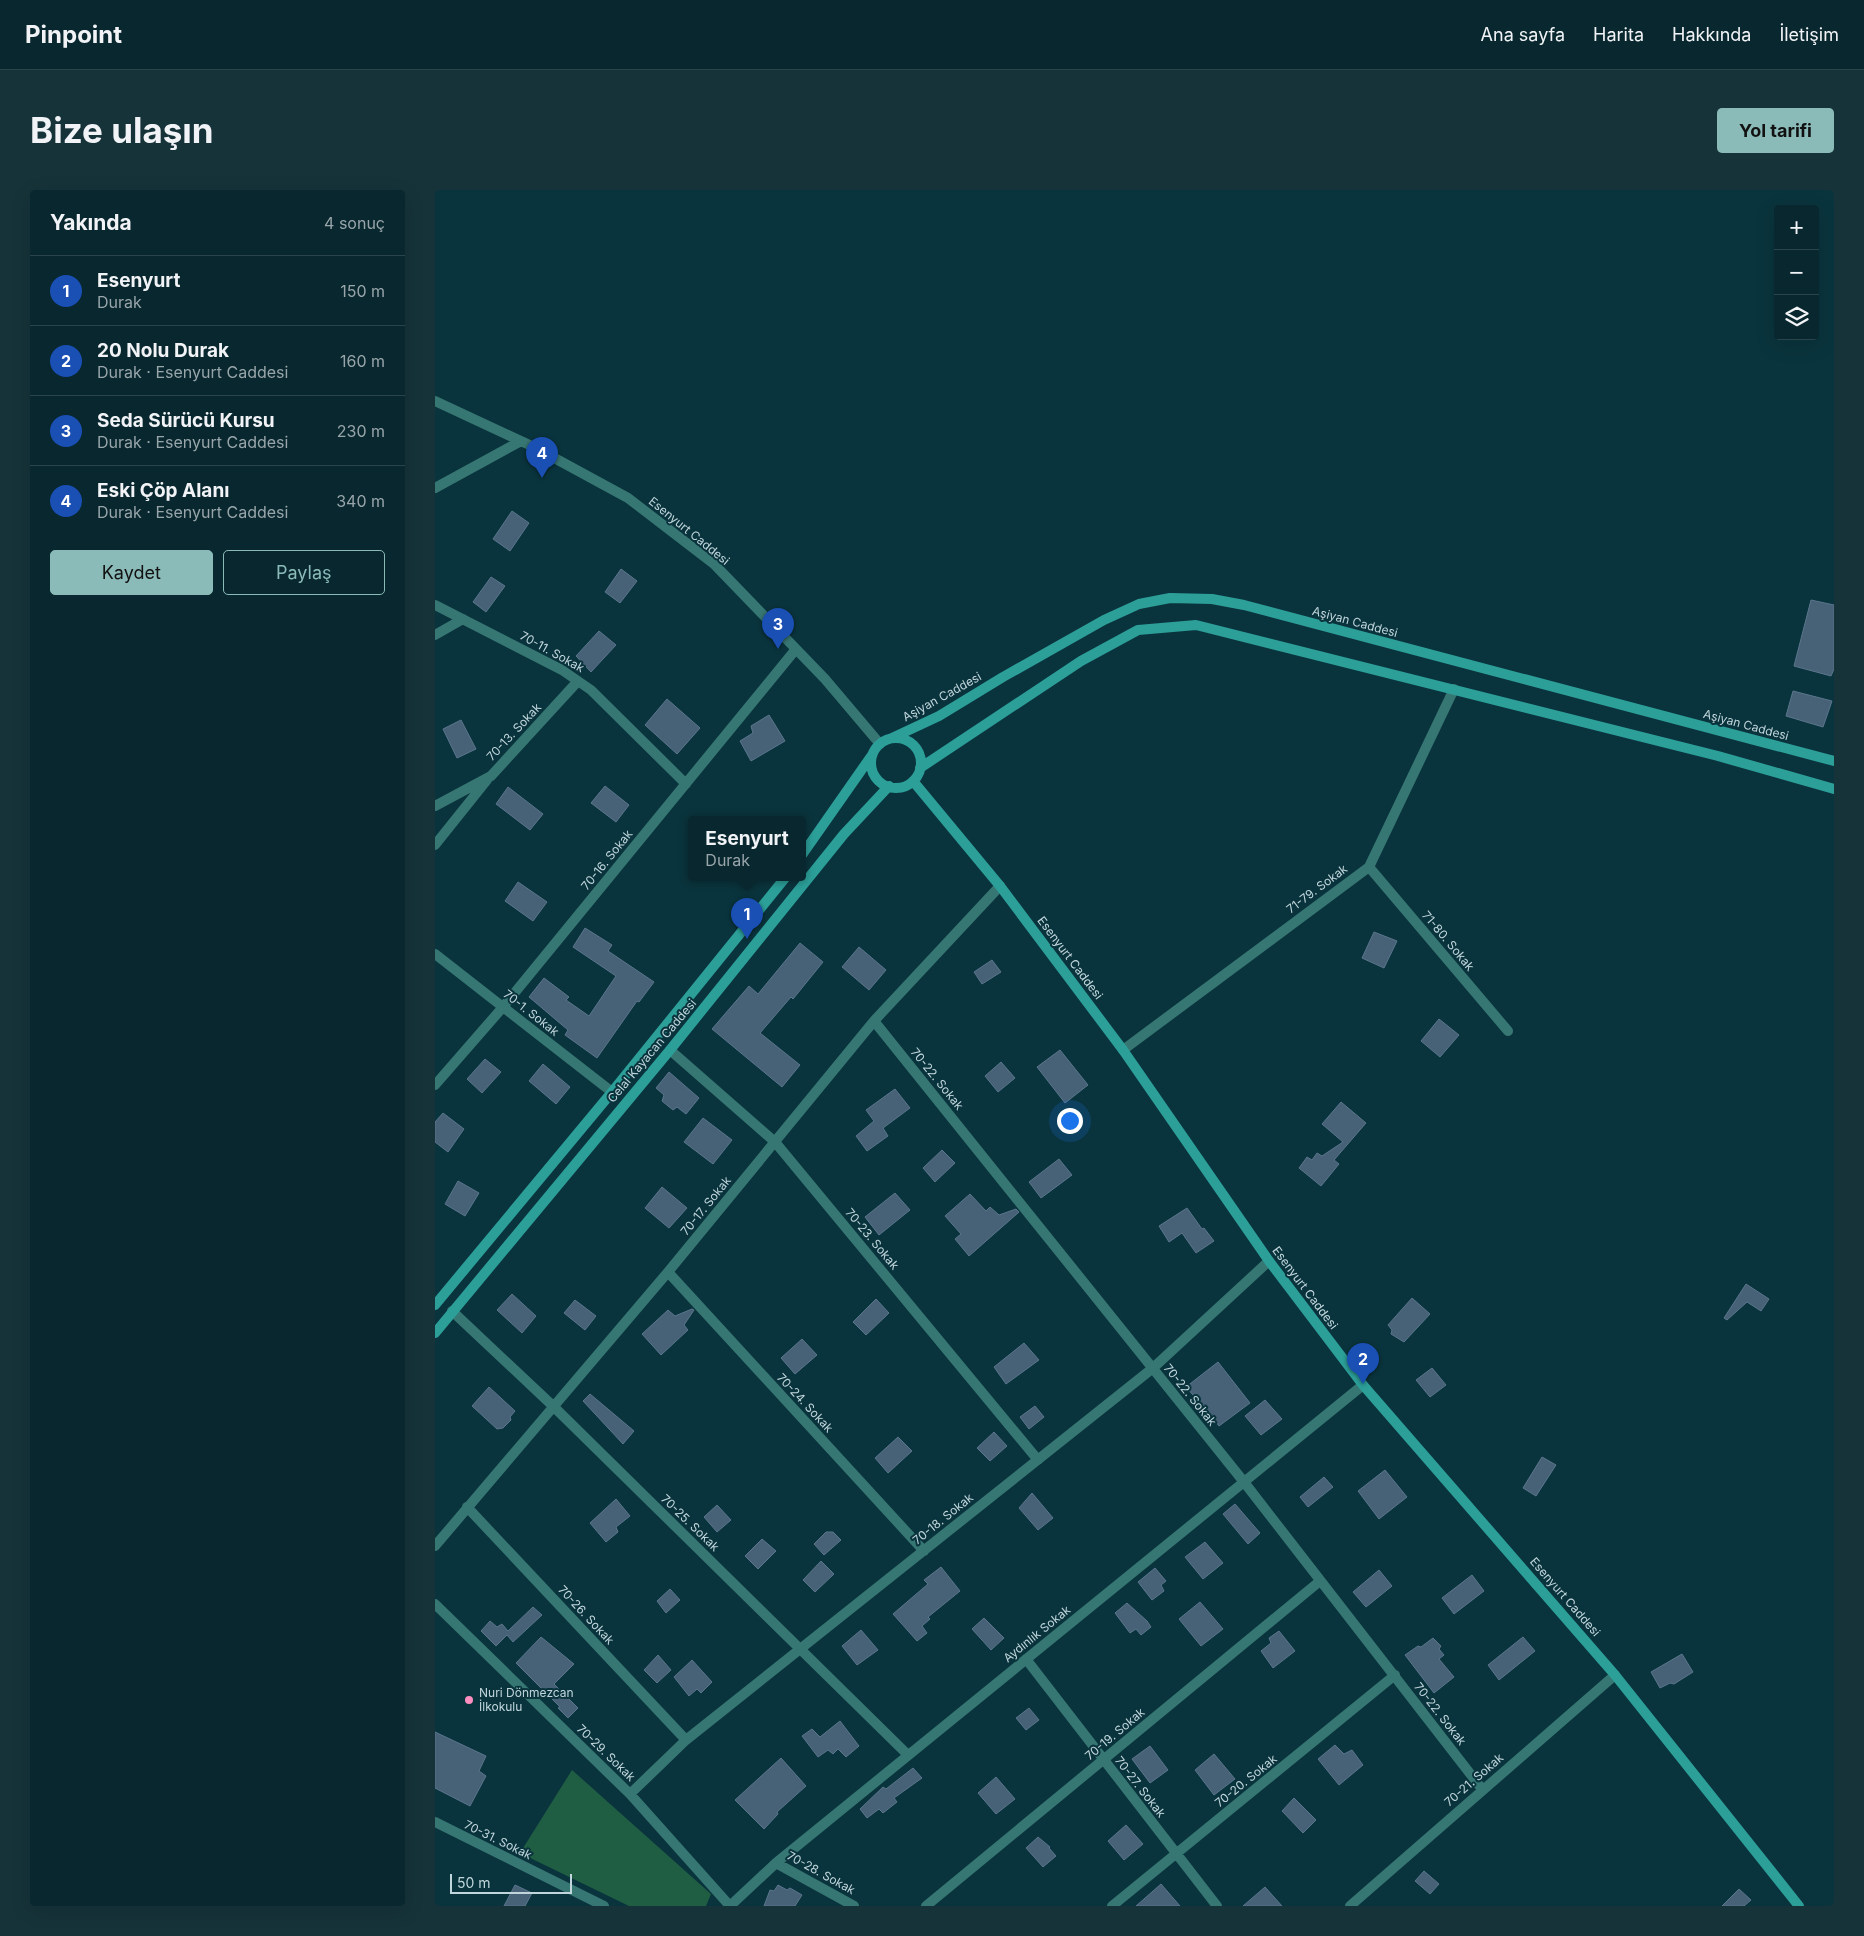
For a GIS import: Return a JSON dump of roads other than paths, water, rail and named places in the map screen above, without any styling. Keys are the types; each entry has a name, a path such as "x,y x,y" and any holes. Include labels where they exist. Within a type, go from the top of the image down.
{"street":[{"name":"Esenyurt Caddesi","path":"435,401 521,441 628,498 713,564 825,679 877,748"},
{"path":"435,488 521,441"},
{"name":"Aşiyan Caddesi","path":"892,738 939,716 1104,620 1139,604 1170,598 1212,599 1244,605 1834,762"},
{"name":"70-11. Sokak","path":"435,605 562,670 579,681 591,690 686,784"},
{"path":"435,635 463,619"},
{"path":"920,768 1081,661 1138,630 1196,624 1718,756 1834,789"},
{"name":"70-16. Sokak","path":"435,1085 503,1007 796,649"},
{"name":"70-13. Sokak","path":"435,806 491,776 579,681"},
{"name":"71-79. Sokak","path":"1123,1050 1369,867 1454,689"},
{"path":"806,849 877,748 892,738 907,741 914,746 921,760 920,768 913,781 901,787 889,786 878,780 872,770 871,758 877,748"},
{"path":"435,845 491,776"},
{"name":"Esenyurt Caddesi","path":"913,781 1000,886 1123,1050 1269,1261 1363,1385 1615,1675 1799,1906"},
{"name":"Celal Kayacan Caddesi","path":"435,1333 670,1050 844,834 889,786"},
{"name":"71-80. Sokak","path":"1369,867 1508,1031"},
{"name":"Celal Kayacan Caddesi","path":"435,1305 613,1092 783,881"},
{"name":"70-17. Sokak","path":"435,1546 668,1272 874,1021 1000,886"},
{"name":"70-1. Sokak","path":"435,954 613,1092"},
{"name":"70-22. Sokak","path":"874,1021 1244,1482 1482,1789"},
{"name":"70-23. Sokak","path":"670,1050 775,1142 1038,1460"},
{"name":"70-18. Sokak","path":"630,1794 686,1740 1153,1368 1269,1261"},
{"name":"70-24. Sokak","path":"668,1272 924,1551"},
{"name":"70-25. Sokak","path":"452,1311 553,1406 908,1755"},
{"name":"Aydınlık Sokak","path":"730,1906 776,1863 1363,1385"},
{"name":"70-26. Sokak","path":"467,1507 686,1740"},
{"name":"70-19. Sokak","path":"926,1906 1320,1581"},
{"name":"70-29. Sokak","path":"435,1604 630,1794 730,1906"},
{"name":"70-27. Sokak","path":"1026,1659 1217,1906"},
{"name":"70-21. Sokak","path":"1349,1906 1615,1675"},
{"name":"70-20. Sokak","path":"1112,1906 1395,1676"},
{"name":"70-31. Sokak","path":"435,1822 604,1906"},
{"name":"70-28. Sokak","path":"776,1863 854,1906"}],"place":[{"name":"Eski Çöp Alanı","path":"542,478"},
{"name":"Seda Sürücü Kursu","path":"778,649"},
{"name":"Esenyurt","path":"747,939"},
{"name":"20 Nolu Durak","path":"1363,1384"},
{"name":"Nuri Dönmezcan İlkokulu","path":"469,1700"}]}
